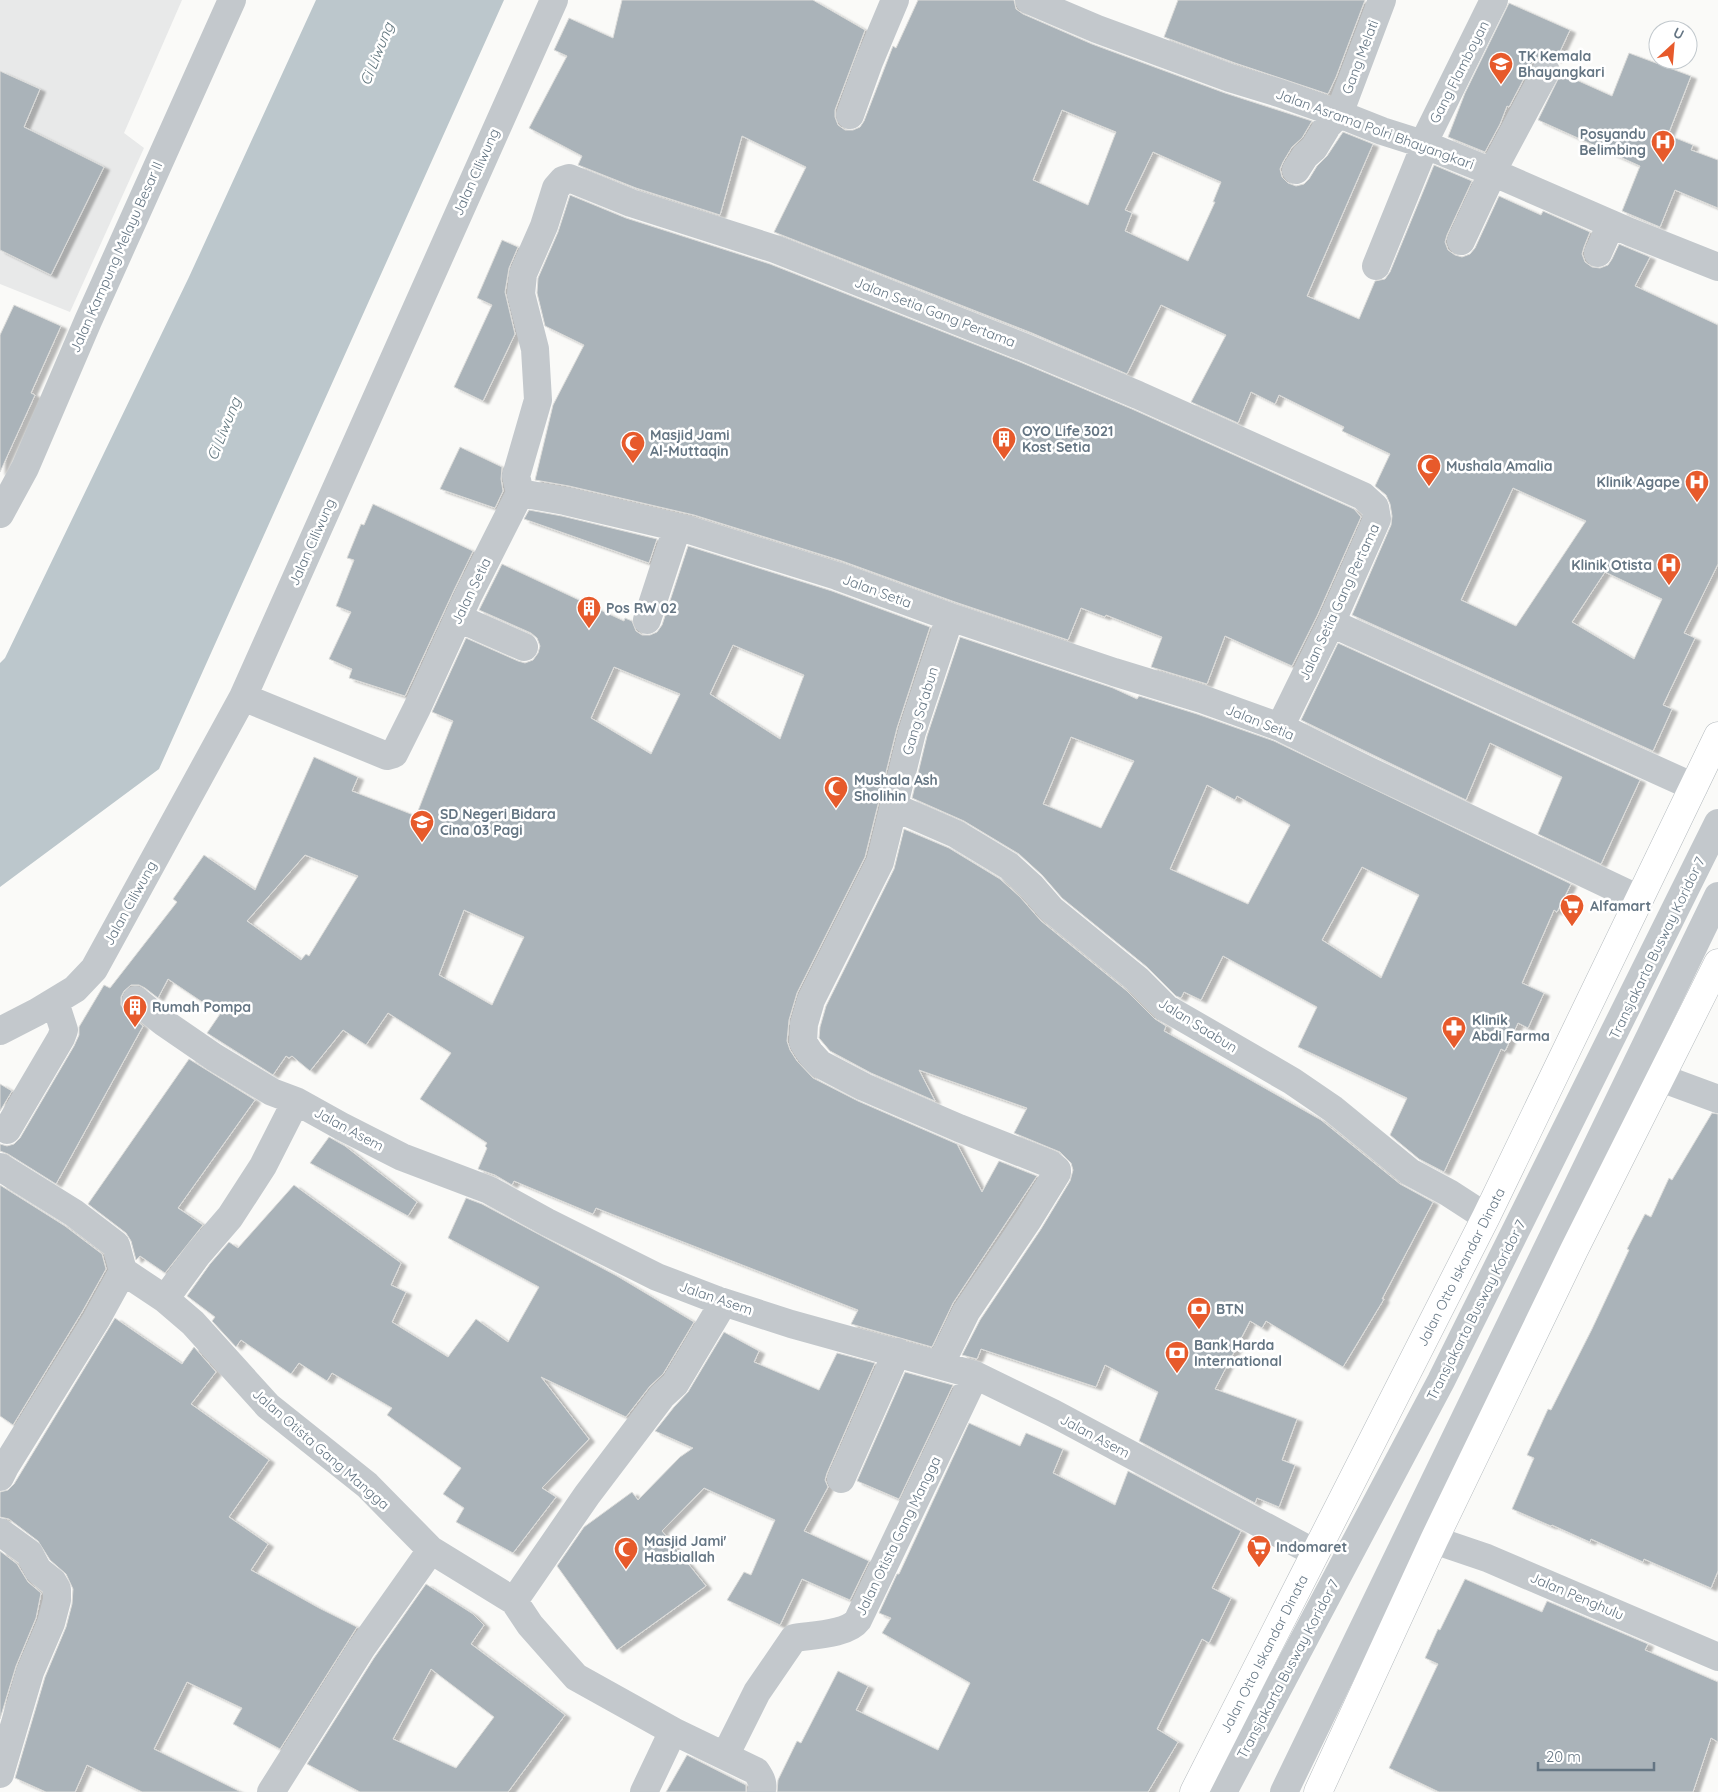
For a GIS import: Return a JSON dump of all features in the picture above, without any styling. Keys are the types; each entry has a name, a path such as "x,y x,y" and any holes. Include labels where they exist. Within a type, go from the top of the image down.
{"main road":[{"name":"Jalan Otto Iskandar Dinata","path":"1194,1792 1486,1218 1718,736"},
{"path":"1325,1790 1434,1540 1574,1250 1718,963"}],"street":[{"name":"Jalan Kampung Melayu Besar II","path":"0,514 25,468 92,312 232,0"},
{"name":"Jalan Ciliwung","path":"0,1030 75,989 94,968 243,697 554,0"},
{"path":"850,114 895,0"},
{"name":"Jalan Asrama Polri Bhayangkari","path":"1029,0 1097,29 1230,78 1423,144 1718,267"},
{"name":"Gang Melati","path":"1296,170 1339,114 1382,0"},
{"name":"Gang Flamboyan","path":"1376,266 1421,155 1423,144 1494,0"},
{"path":"1461,241 1492,172 1546,71"},
{"name":"Jalan Setia Gang Pertama","path":"520,493 516,476 538,400 536,349 521,294 523,274 544,226 556,188 563,180 569,178 631,203 774,249 1026,348 1138,395 1364,496 1375,507 1377,519 1331,622 1280,727"},
{"path":"1598,253 1611,224"},
{"name":"Jalan Setia","path":"243,697 387,756 394,754 520,493 565,501 689,530 837,576 950,617 1114,672 1202,699 1280,727 1366,770 1639,899"},
{"path":"646,620 676,528"},
{"name":"Gang Sa'abun","path":"940,1365 966,1312 1028,1220 1057,1173 1057,1170 1050,1164 959,1128 864,1087 820,1064 810,1053 804,1042 804,1024 811,1000 880,862 912,732 950,617"},
{"path":"458,618 524,647"},
{"path":"1331,622 1694,786"},
{"name":"Jalan Saabun","path":"894,807 956,834 1009,866 1031,886 1051,909 1137,980 1166,1008 1292,1081 1333,1109 1410,1172 1449,1193 1486,1218"},
{"name":"Transjakarta Busway Koridor 7","path":"1223,1792 1441,1381 1718,823"},
{"path":"1284,1792 1718,896"},
{"name":"Jalan Asem","path":"136,1000 163,1022 214,1057 272,1092 296,1101 340,1126 402,1157 489,1190 547,1222 658,1277 717,1300 791,1324 898,1352 975,1375 1053,1414 1316,1553"},
{"path":"7,1130 62,1038 64,1030 54,1002"},
{"path":"1661,1078 1718,1099"},
{"path":"165,1299 198,1254 230,1217 263,1166 296,1101"},
{"path":"0,1167 74,1213 116,1245 123,1271 96,1320 2,1469"},
{"name":"Jalan Otista Gang Mangga","path":"123,1271 165,1299 193,1323 268,1406 366,1485 431,1550 514,1601 530,1625 576,1678 673,1731 756,1771 762,1779 762,1790"},
{"path":"514,1601 587,1495 662,1396 675,1384 719,1310 717,1300"},
{"path":"841,1479 898,1352"},
{"name":"Jalan Otista Gang Mangga","path":"725,1756 757,1692 794,1638 835,1632 854,1626 858,1620 975,1375"},
{"path":"0,1532 29,1553 38,1570 53,1582 57,1589 57,1595 50,1623 30,1672 0,1774"},
{"name":"Jalan Penghulu","path":"1434,1540 1487,1558 1718,1657"},
{"path":"271,1792 361,1649 431,1550"},
{"path":"644,1792 673,1731"}],"shaded area":[{"path":"0,0 182,0 124,133 144,148 70,312 0,284"}],"water":[{"name":"Ci Liwung","path":"316,0 504,0 159,769 0,887 0,663 5,658 189,277"}],"building":[{"path":"622,0 813,0 865,30 835,110 838,125 845,130 853,130 860,127 864,121 893,46 896,48 918,0 1014,0 1016,9 1023,14 1092,44 1225,93 1312,121 1302,138 1292,147 1280,169 1282,177 1288,183 1296,186 1304,184 1327,156 1343,132 1373,144 1307,296 1359,319 1375,281 1385,279 1390,272 1434,165 1472,181 1445,242 1448,250 1455,255 1462,257 1470,254 1475,248 1499,196 1541,215 1543,211 1590,232 1582,254 1585,262 1592,267 1600,268 1608,265 1619,244 1650,257 1635,286 1718,325 1718,564 1684,633 1695,638 1663,705 1672,709 1653,751 1352,615 1391,525 1390,504 1386,495 1375,486 1390,454 1342,431 1344,427 1279,395 1275,404 1251,392 1238,423 1191,402 1226,335 1161,305 1127,374 1032,333 774,232 806,167 742,136 720,215 636,188 578,165 582,156 529,128 567,56 554,50 569,18 613,38","holes":["1062,110 1116,132 1088,205 1033,180","1153,152 1221,182 1213,202 1215,202 1188,261 1125,231 1132,213 1125,210","1513,488 1586,521 1516,626 1461,600","1605,572 1662,599 1634,659 1572,622"]},
{"path":"1178,0 1365,0 1328,94 1164,37"},
{"path":"1509,3 1570,30 1556,60 1545,55 1537,58 1532,63 1509,107 1507,106 1485,152 1448,137 1465,93"},
{"path":"1629,53 1648,60 1648,70 1675,70 1691,76 1668,135 1693,145 1691,150 1718,160 1718,208 1675,190 1660,227 1622,211 1640,166 1538,120 1561,73 1612,96"},
{"path":"0,71 40,89 24,127 104,167 51,275 0,250"},
{"path":"570,195 626,218 770,264 1020,362 1132,409 1354,509 1361,517 1317,616 1292,666 1225,636 1207,684 1151,667 1162,637 1106,615 1105,617 1081,608 1068,640 842,561 694,515 535,480 553,405 584,345 545,326 537,293 538,278 558,232"},
{"path":"502,240 518,247 509,268 505,292 515,334 483,401 454,387 492,305 477,298"},
{"path":"14,305 61,326 31,393 35,395 0,472 0,335"},
{"path":"460,447 502,467 503,491 495,508 440,489"},
{"path":"373,504 473,551 405,696 349,678 352,669 329,659 351,612 336,606 354,560 347,558 361,524 364,525"},
{"path":"529,510 657,539 649,563 524,519"},
{"path":"688,546 832,591 930,627 897,728 865,857 797,993 789,1020 787,1041 797,1061 813,1078 858,1101 957,1144 982,1192 999,1161 1037,1176 953,1303 932,1347 851,1324 858,1310 596,1208 593,1214 514,1181 512,1185 495,1175 478,1169 487,1148 485,1146 487,1143 420,1099 451,1053 388,1013 366,1045 343,1030 310,1071 292,1056 289,1058 286,1056 273,1075 207,1033 220,1014 168,979 158,998 139,985 131,985 124,991 121,997 121,1005 126,1012 143,1026 56,1184 0,1151 0,1144 7,1146 14,1144 20,1138 74,1046 79,1035 79,1027 104,985 110,988 177,902 173,899 204,855 255,890 314,757 358,777 352,791 416,816 453,721 432,712 466,638 525,663 533,660 538,653 540,646 537,638 531,633 479,610 502,564 624,621 625,618 632,621 636,631 642,635 650,635 657,632 662,625","holes":["733,645 804,675 780,739 710,694","614,667 680,694 651,754 591,718","305,855 358,876 309,956 306,954 301,960 247,921","464,910 524,937 492,1005 439,975"]},
{"path":"960,637 1113,688 1137,699 1139,696 1274,741 1571,884 1557,912 1554,910 1522,983 1544,993 1528,1028 1518,1023 1505,1051 1501,1049 1444,1172 1419,1159 1390,1135 1407,1098 1298,1047 1317,1007 1223,956 1201,1000 1184,992 1181,998 1176,996 1147,967 1062,898 1042,875 1019,854 964,821 912,798 927,736","holes":["1071,737 1134,761 1101,828 1043,804","1207,785 1235,800 1237,796 1290,825 1248,904 1170,869","1362,867 1419,895 1381,978 1322,940"]},
{"path":"1338,643 1640,780 1601,864 1538,834 1562,777 1490,743 1466,800 1301,720"},
{"path":"904,829 949,848 1000,879 1020,897 1041,921 1127,991 1155,1019 1166,1026 1164,1031 1321,1120 1400,1184 1433,1202 1382,1299 1384,1299 1343,1367 1266,1321 1262,1328 1250,1321 1215,1389 1297,1419 1282,1460 1295,1465 1279,1507 1257,1498 1255,1503 1139,1441 1158,1392 1105,1365 1096,1387 981,1349 977,1359 962,1355 980,1320 1041,1229 1070,1181 1073,1170 1071,1163 1060,1152 1014,1133 1027,1108 919,1070 935,1101 871,1073 830,1051 819,1038 826,1006 894,869"},
{"path":"189,1059 255,1100 178,1208 203,1225 165,1273 140,1256 136,1260 131,1241 126,1233 88,1204"},
{"path":"0,1084 12,1091 0,1111"},
{"path":"1712,1113 1718,1114 1718,1571 1711,1588 1644,1559 1643,1562 1591,1539 1590,1542 1512,1509 1534,1458 1527,1455 1548,1409 1551,1410 1592,1329 1629,1250 1627,1249 1645,1214 1651,1217 1669,1178 1672,1180"},
{"path":"329,1137 345,1146 417,1202 408,1216 310,1163"},
{"path":"0,1185 65,1226 102,1254 106,1269 13,1425 0,1416"},
{"path":"294,1185 401,1263 391,1285 406,1292 392,1322 448,1357 476,1319 508,1342 539,1287 448,1238 466,1198 482,1204 617,1276 694,1322 663,1374 650,1386 626,1417 541,1377 589,1439 542,1488 556,1497 513,1553 456,1522 464,1508 443,1494 461,1468 387,1415 392,1408 332,1373 327,1381 299,1363 291,1374 241,1340 236,1347 212,1321 215,1317 187,1296 229,1242 238,1248"},
{"path":"115,1318 182,1364 194,1347 216,1372 191,1404 269,1460 229,1517 268,1544 251,1570 357,1627 280,1749 233,1724 242,1708 187,1682 154,1749 241,1792 142,1792 87,1765 75,1792 46,1792 15,1778 45,1677 66,1627 72,1604 73,1589 66,1574 50,1560 38,1541 9,1519 0,1517 0,1492 8,1490 14,1484"},
{"path":"724,1332 759,1351 754,1362 819,1390 837,1353 875,1363 827,1473 825,1480 828,1487 804,1531 869,1561 850,1600 802,1579 780,1625 727,1600 744,1572 751,1575 775,1520 704,1488 662,1531 706,1586 617,1650 557,1566 584,1527 632,1492 638,1500 680,1457 693,1448 655,1431 688,1392"},
{"path":"905,1372 953,1385 899,1499 857,1481"},
{"path":"969,1423 1020,1446 1026,1433 1063,1449 1053,1473 1115,1505 1128,1471 1241,1531 1212,1588 1231,1598 1209,1643 1202,1639 1157,1729 1178,1742 1148,1792 777,1792 778,1780 797,1741 801,1743 838,1671 868,1686 856,1710 938,1750 970,1683 882,1633 891,1618 879,1613"},
{"path":"0,1551 17,1564 28,1582 41,1593 36,1618 16,1666 0,1719"},
{"path":"1465,1579 1542,1612 1547,1601 1648,1644 1645,1650 1718,1682 1718,1742 1711,1738 1693,1792 1439,1792 1389,1768 1438,1664 1425,1658 1438,1629 1440,1630"},
{"path":"426,1584 473,1614 484,1625 471,1644 565,1715 508,1792 360,1792 307,1764 374,1658","holes":["431,1669 494,1717 456,1768 393,1739"]},
{"path":"687,1755 746,1785 746,1792 666,1792"}],"place":[{"name":"TK Kemala Bhayangkari","path":"1501,85"},
{"name":"Posyandu Belimbing","path":"1663,163"},
{"name":"OYO Life 3021 Kost Setia","path":"1004,460"},
{"name":"Masjid Jami Al-Muttaqin","path":"633,464"},
{"name":"Mushala Amalia","path":"1429,487"},
{"name":"Klinik Agape","path":"1697,503"},
{"name":"Klinik Otista","path":"1669,586"},
{"name":"Pos RW 02","path":"589,629"},
{"name":"Mushala Ash Sholihin","path":"836,809"},
{"name":"SD Negeri Bidara Cina 03 Pagi","path":"422,843"},
{"name":"Alfamart","path":"1572,927"},
{"name":"Rumah Pompa","path":"135,1028"},
{"name":"Klinik Abdi Farma","path":"1454,1049"},
{"name":"BTN","path":"1199,1330"},
{"name":"Bank Harda International","path":"1177,1374"},
{"name":"Indomaret","path":"1259,1568"},
{"name":"Masjid Jami' Hasbiallah","path":"626,1570"}]}
